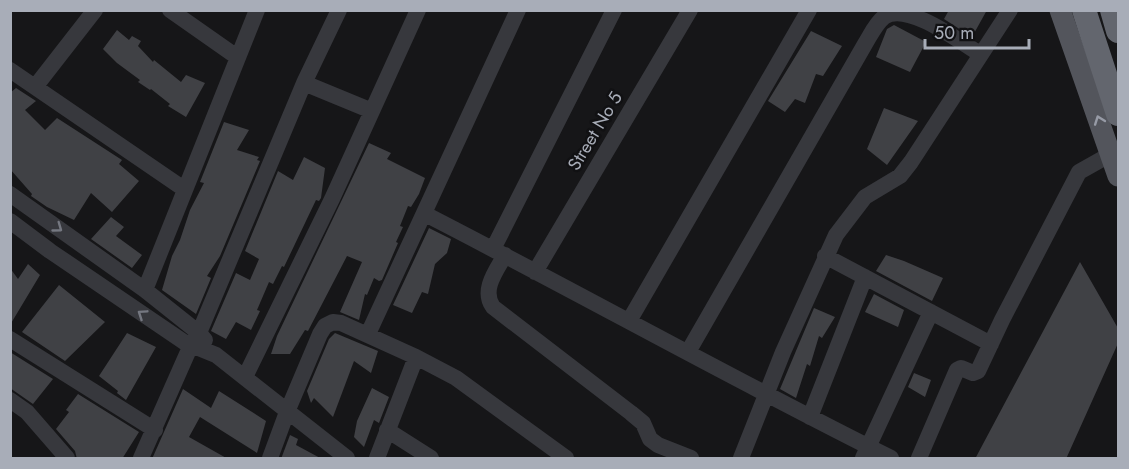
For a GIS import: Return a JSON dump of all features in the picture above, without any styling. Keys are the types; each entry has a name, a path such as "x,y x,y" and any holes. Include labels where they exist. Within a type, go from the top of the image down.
{"highway":[{"path":"1084,10 1119,114"},
{"path":"1112,10 1119,31"}],"main road":[{"path":"1060,10 1119,176"}],"street":[{"path":"35,87 95,10"},
{"path":"170,10 237,57"},
{"path":"144,290 257,10"},
{"path":"141,459 195,339 304,83 339,10"},
{"path":"245,378 311,242 418,10"},
{"path":"368,334 518,10"},
{"path":"614,10 499,252 489,288 489,302 631,412 643,423 650,439 658,446 672,455 691,459"},
{"name":"Street No 5","path":"535,272 690,10"},
{"path":"629,321 809,10"},
{"path":"741,459 765,395 836,235 861,202 874,191 900,176 911,162 1010,10"},
{"path":"688,352 865,44 883,18 894,13 912,16 932,24 981,54"},
{"path":"10,70 184,189"},
{"path":"304,83 372,111"},
{"path":"919,459 957,370 961,368 973,373 977,372 1079,172 1111,154"},
{"path":"10,194 144,290 195,339"},
{"path":"425,214 810,417 865,453 891,459"},
{"path":"10,221 50,251 195,339 348,459"},
{"path":"825,256 991,344"},
{"path":"810,417 865,277"},
{"path":"865,453 931,312"},
{"path":"270,459 287,412 325,326 333,322 368,334 456,378 566,459"},
{"path":"10,339 155,430"},
{"path":"377,459 416,357"},
{"path":"10,400 27,412 66,459"},
{"path":"387,430 431,459"}],"building":[{"path":"949,10 987,10 972,37 944,19"},
{"path":"894,25 926,42 910,72 876,57 887,29"},
{"path":"117,30 129,40 132,36 141,41 138,46 153,62 154,60 181,82 186,75 205,83 186,117 168,106 170,104 151,89 138,82 140,80 103,49"},
{"path":"811,31 842,46 823,76 816,74 805,103 795,99 785,112 768,101"},
{"path":"16,88 36,101 25,110 45,130 57,118 122,160 119,164 139,181 112,212 91,193 74,220 47,207 31,196 32,194 10,169 10,93"},
{"path":"884,108 918,121 887,165 867,149"},
{"path":"224,122 249,130 237,150 259,157 257,160 260,161 220,256 207,276 211,278 196,314 162,290 172,256 190,210 204,183 200,182"},
{"path":"369,143 391,153 387,159 425,178 419,194 411,207 408,206 400,226 403,227 396,242 398,243 382,280 374,278 367,295 365,294 359,320 340,312 362,262 347,256 308,331 305,330 290,354 271,354 277,336"},
{"path":"304,157 325,168 321,198 319,201 316,200 284,267 282,266 273,284 269,282 251,330 236,322 226,339 211,331 236,273 250,280 259,259 245,251 278,171 293,180"},
{"path":"111,217 124,227 116,236 142,255 132,268 91,239"},
{"path":"429,228 451,239 447,253 435,264 428,294 422,292 412,313 393,305"},
{"path":"886,255 943,278 932,301 876,271"},
{"path":"1080,262 1119,330 1119,341 1066,459 975,459"},
{"path":"28,264 40,275 10,325 10,268 18,279"},
{"path":"59,285 105,322 65,361 22,332"},
{"path":"874,294 904,310 898,327 865,312"},
{"path":"814,308 835,317 822,338 819,336 810,366 807,364 796,398 780,389"},
{"path":"127,333 156,347 126,400 99,376"},
{"path":"335,333 378,351 371,373 354,361 333,417 314,398 311,403 307,391 329,339"},
{"path":"10,352 53,379 33,404 10,388"},
{"path":"914,373 931,380 925,397 908,387"},
{"path":"372,388 389,397 379,423 374,420 364,447 354,437 357,421"},
{"path":"183,389 211,408 219,391 266,421 257,453 200,417 189,437 228,459 152,459"},
{"path":"78,394 139,432 122,459 77,459 75,451 56,429 69,412 66,410"},
{"path":"290,435 298,439 296,445 322,459 281,459"}]}
